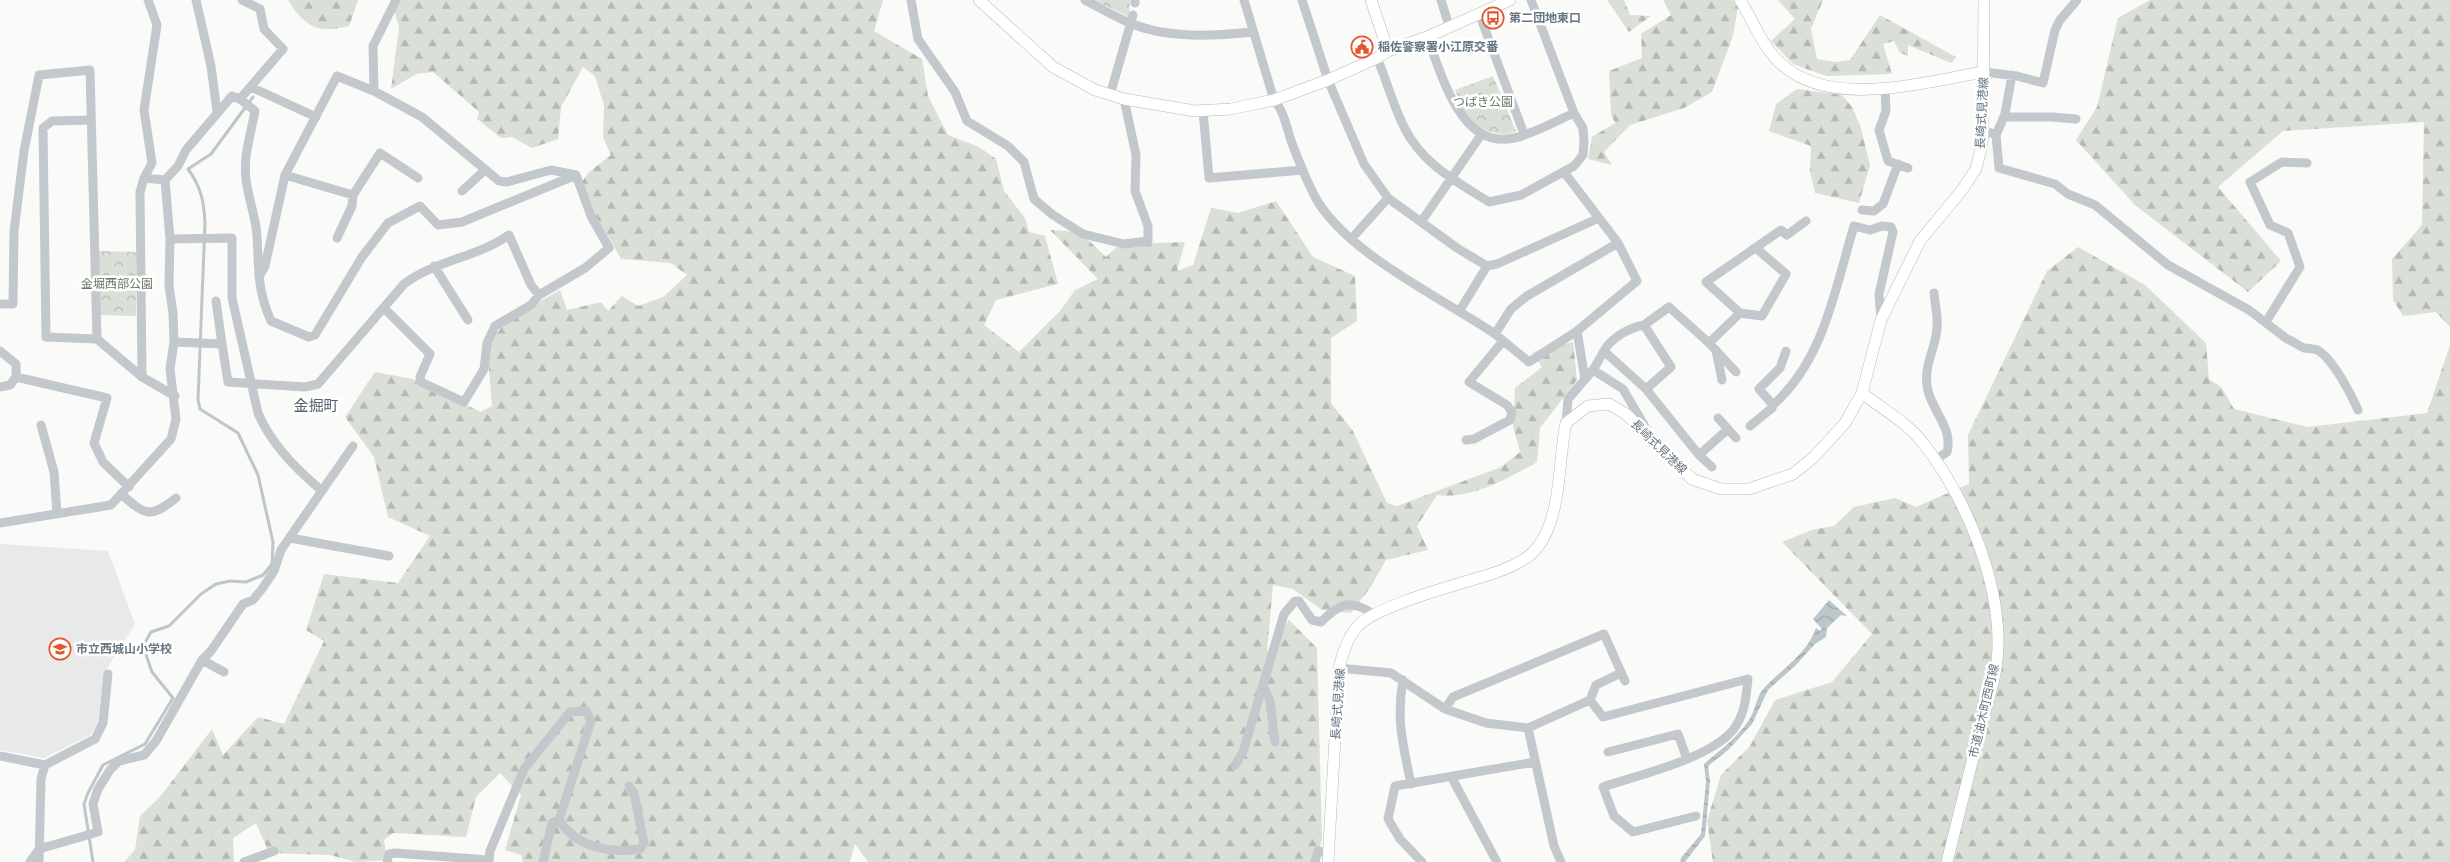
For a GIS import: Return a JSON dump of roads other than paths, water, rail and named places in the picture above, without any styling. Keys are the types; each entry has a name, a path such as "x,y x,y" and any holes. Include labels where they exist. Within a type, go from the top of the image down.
{"street":[{"path":"142,377 140,192 144,178 152,164 144,110 156,25 148,0"},
{"path":"196,0 210,66 217,112"},
{"path":"240,99 283,49 264,29 260,8 242,0"},
{"path":"374,91 373,46 396,0"},
{"path":"911,0 918,39 955,92 967,121 1008,146 1024,162 1034,199 1053,216 1083,234 1124,244 1134,244 1148,241 1148,226 1135,191 1136,155 1124,99"},
{"path":"979,0 1053,66 1095,90 1124,99 1203,111 1231,109 1274,100 1328,80 1377,58 1388,51 1427,37 1510,0"},
{"path":"1085,0 1160,31 1212,36 1253,32"},
{"path":"1244,0 1274,100 1280,106 1303,170 1319,202 1352,238 1410,281 1460,310 1495,334 1529,362 1577,331 1637,281 1618,242 1564,172"},
{"path":"1302,0 1328,80 1364,164 1388,198 1487,266 1497,264 1600,218"},
{"path":"1371,0 1388,51"},
{"path":"1441,0 1449,26"},
{"path":"1377,58 1404,127 1416,147 1431,163 1451,179 1489,202 1521,195 1574,166 1583,154 1583,128 1574,113 1531,0"},
{"path":"1740,0 1767,48 1795,75 1812,83 1845,89 1885,88 1984,72 2012,75 2043,83 2055,30 2060,20 2077,0"},
{"name":"長崎式見港線","path":"1329,858 1339,668 1346,644 1358,625 1393,606 1498,572 1519,562 1537,549 1552,524 1566,423 1588,406 1609,404 1626,414 1692,479 1721,489 1749,489 1794,474 1814,457 1845,423 1862,393 1881,320 1920,241 1962,190 1976,169 1982,145 1983,130 1984,0"},
{"path":"1479,13 1524,134"},
{"path":"1110,95 1132,19"},
{"path":"1427,37 1458,111 1481,135 1503,140 1516,138 1574,113"},
{"path":"0,304 13,304 14,231 24,151 39,75 90,70 97,339"},
{"path":"2012,75 2004,117 1996,135 1998,168 2055,184 2068,194 2078,196 2095,205 2168,265 2249,310 2266,322 2270,328 2287,339 2295,341 2303,347 2318,350 2327,359 2353,398 2358,410"},
{"path":"257,279 264,266 285,175 337,76 374,91 422,117 499,181 507,182 551,170 576,175"},
{"path":"251,86 316,117"},
{"path":"1885,88 1886,111 1879,130 1888,161 1908,168"},
{"path":"0,523 111,504 129,487 171,439 176,419 175,396 170,369 174,342 174,313 169,286 170,239 165,180 178,166 186,150 232,96 240,99 254,111 245,165 246,180 257,234 257,279 262,302 271,321 310,336 314,334 362,257 388,223 420,206 438,225 462,222 576,175"},
{"path":"1203,111 1209,178 1303,170"},
{"path":"2004,117 2052,116 2076,119"},
{"path":"91,120 52,121 43,128 46,337 97,339 142,377 175,396"},
{"path":"1983,130 1996,135"},
{"path":"1421,222 1481,135"},
{"path":"337,238 352,206 353,195 380,153 418,178"},
{"path":"2266,322 2300,268 2288,233 2270,225 2250,182 2282,162 2307,163"},
{"path":"1862,210 1874,211 1883,204 1898,164"},
{"path":"462,191 485,170"},
{"path":"285,175 353,195"},
{"path":"384,308 430,354 420,377 421,382 464,402 484,368 487,343 495,326 531,305 539,295 585,268 609,248 591,216 576,175"},
{"path":"144,178 165,180"},
{"path":"1352,238 1388,198"},
{"path":"1756,248 1786,274 1762,316 1740,313 1706,282 1781,230 1787,235 1806,221"},
{"path":"1750,426 1772,408 1772,405 1786,393 1797,379 1821,337 1854,226 1870,230 1882,226 1891,227 1893,232 1879,294 1881,320"},
{"path":"216,301 228,382 250,382 305,388 318,384 404,284 434,266 494,246 509,235 531,285 539,295"},
{"path":"170,239 232,238 232,298 250,382 262,423 300,472 321,490"},
{"path":"1495,334 1511,309 1527,296 1618,242"},
{"path":"434,266 468,320"},
{"path":"1460,310 1487,266"},
{"path":"1934,293 1938,327 1927,361 1928,391 1948,434 1949,443 1947,452 1934,460"},
{"path":"1566,423 1568,399 1592,370 1610,342 1635,327 1644,325 1668,307 1712,346 1736,372"},
{"path":"1712,346 1740,313"},
{"path":"1644,325 1671,367 1646,389"},
{"path":"1577,331 1585,379"},
{"path":"1466,440 1474,439 1510,420 1512,412 1507,405 1469,382 1503,341"},
{"path":"174,342 222,344"},
{"path":"1712,346 1722,380"},
{"path":"0,351 16,364 16,377 10,385 0,387"},
{"path":"1604,351 1646,389 1699,455 1712,467"},
{"path":"1772,405 1760,389 1780,368 1786,351"},
{"path":"1592,370 1623,389 1652,438"},
{"path":"16,377 107,398 94,443 103,462 129,487"},
{"name":"市道油木町西町線","path":"1862,393 1893,415 1923,442 1964,509 1980,548 1995,609 1998,646 1993,681 1947,862"},
{"path":"1718,418 1736,438"},
{"path":"41,425 54,472 57,514"},
{"path":"1699,455 1728,429"},
{"path":"30,862 39,849 98,832 93,804 98,788 110,770 119,761 144,755 156,741 202,660 211,651 243,604 253,600 274,571 281,550 353,446"},
{"path":"121,494 142,512 149,513 160,511 176,498"},
{"path":"290,538 389,556"},
{"path":"1235,764 1243,752 1284,614 1295,601 1299,602 1312,620 1321,622 1334,609 1349,604 1361,606 1375,615"},
{"path":"1339,668 1391,673 1445,709 1486,723 1528,728 1590,700 1596,685 1623,677 1604,634 1453,697 1445,709"},
{"path":"202,660 224,672"},
{"path":"0,756 45,765 95,739 103,723 108,674"},
{"path":"1590,700 1603,717 1748,679 1745,709 1733,731 1710,748 1687,759 1603,787 1614,816 1632,832 1696,816"},
{"path":"1403,680 1398,706 1401,737 1411,784"},
{"path":"1263,685 1270,701 1275,742"},
{"path":"387,862 389,854 395,853 489,861 490,851 524,769 570,712 586,711 591,721 559,820 552,823 543,862"},
{"path":"1528,728 1554,846 1561,862"},
{"path":"1608,752 1678,734 1687,759"},
{"path":"1422,862 1400,839 1388,819 1396,786 1452,778 1534,762"},
{"path":"39,862 41,779 45,765"},
{"path":"1452,778 1497,862"},
{"path":"559,820 570,835 590,846 625,852 640,849 644,843 634,792 629,786"},
{"path":"244,862 274,851"},
{"path":"1315,862 1318,851 1329,858"}],"water":[{"path":"1829,600 1847,616 1841,615 1827,628 1826,637 1815,644 1796,665 1768,690 1752,724 1728,750 1708,766 1710,781 1705,836 1685,862 1680,862 1681,858 1701,834 1706,782 1704,764 1739,732 1751,716 1763,690 1801,653 1816,628 1820,631 1822,629 1813,619"}],"waterway":[{"path":"93,862 84,804 88,793 103,765 145,744 173,698 152,672 143,646 151,632 169,626 201,594 216,584 230,581 246,582 263,575 272,564 273,542 258,475 238,433 200,409 198,400 205,223 201,194 188,169 211,154 253,97"}],"place":[{"name":"第二団地東口","path":"1493,18"},
{"name":"稲佐警察署小江原交番","path":"1362,47"},
{"name":"市立西城山小学校","path":"60,649"}],"district":[{"name":"金掘町","path":"316,406"}],"park label":[{"name":"つばき公園","path":"1483,102"},
{"name":"金堀西部公園","path":"117,284"}]}
